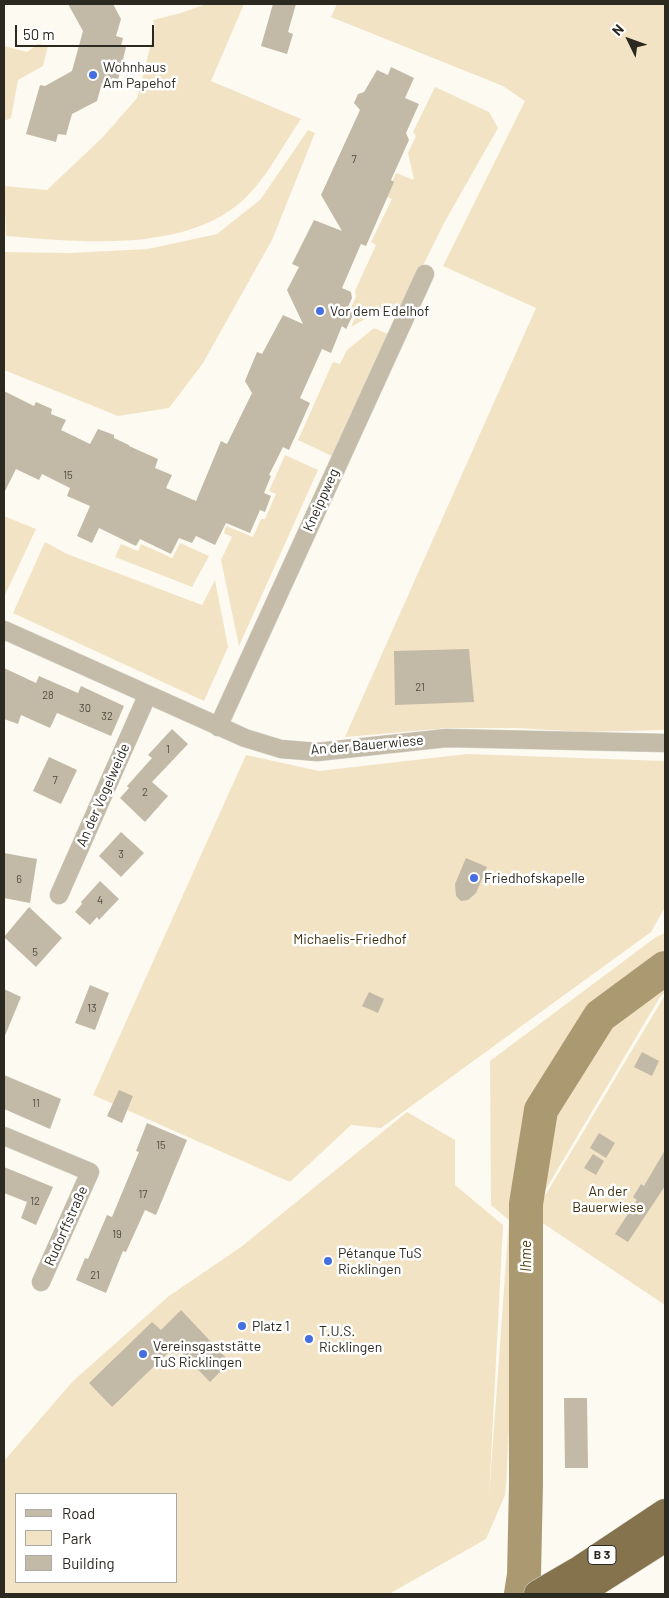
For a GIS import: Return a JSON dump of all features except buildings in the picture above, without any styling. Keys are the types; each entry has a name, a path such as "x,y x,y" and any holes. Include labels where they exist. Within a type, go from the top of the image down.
{"highway":[{"name":"B 3","path":"538,1594 589,1564 665,1513"},
{"name":"B 3","path":"577,1594 665,1538"}],"street":[{"name":"Kneippweg","path":"218,727 424,274"},
{"name":"An der Bauerwiese","path":"4,630 218,727 281,750 317,752 448,738 665,743"},
{"name":"An der Vogelweide","path":"59,895 147,696"},
{"name":"Rudorffstraße","path":"4,1136 90,1172 41,1282"}],"green space":[{"path":"206,4 244,4 211,81 301,119 259,183 228,212 200,226 169,235 136,240 102,241 6,236 4,186 47,190 103,137 137,98 155,28 153,20"},
{"path":"337,4 665,4 665,730 585,732 517,728 449,728 345,737 536,308 443,266 525,101 503,86 331,17"},
{"path":"38,44 48,46 43,66 18,80 11,118 4,121 4,46 27,52"},
{"path":"435,87 489,112 498,128 444,223 401,310 370,316 351,327 358,311 351,307 356,297 355,291 376,245 371,242 392,199 386,196 396,173 414,180 408,153 416,136 413,132"},
{"path":"308,130 315,133 272,240 203,363 169,408 118,416 4,370 4,252 70,253 148,249 217,234 260,200"},
{"path":"374,328 388,334 332,456 298,440 333,362 340,364 347,350"},
{"path":"285,455 318,470 239,646 221,560 232,537 224,533 226,526 253,537 261,519 265,519 276,494 269,491"},
{"path":"4,516 36,529 4,597"},
{"path":"45,542 67,554 202,605 215,580 228,647 204,701 13,613"},
{"path":"180,543 209,556 192,587 115,557 121,544 138,551 141,544 172,558"},
{"name":"Michaelis-Friedhof","path":"467,754 665,761 665,907 651,932 381,1128 351,1125 290,1182 93,1095 246,755 319,771"},
{"name":"T.U.S. Ricklingen","path":"665,933 665,962 597,1013 536,1109 520,1220 505,1495 486,1539 389,1594 4,1594 4,1461 73,1381 169,1296 241,1247 407,1112 455,1140 455,1185 503,1225 489,1497 509,1220 491,1205 490,1061 656,937"},
{"path":"665,972 665,993 660,997 537,1204 538,1221 528,1219 545,1111 604,1017"},
{"name":"An der Bauerwiese","path":"665,995 665,1305 541,1222 540,1204"}],"waterway":[{"name":"Ihme","path":"521,1594 524,1575 526,1484 526,1204 541,1110 600,1016 665,968"}],"place":[{"name":"Wohnhaus Am Papehof","path":"93,75"},
{"name":"Vor dem Edelhof","path":"320,311"},
{"name":"Friedhofskapelle","path":"474,878"},
{"name":"Pétanque TuS Ricklingen","path":"328,1261"},
{"name":"Platz 1","path":"242,1326"},
{"name":"T.U.S. Ricklingen","path":"309,1339"},
{"name":"Vereinsgaststätte TuS Ricklingen","path":"143,1354"}]}
